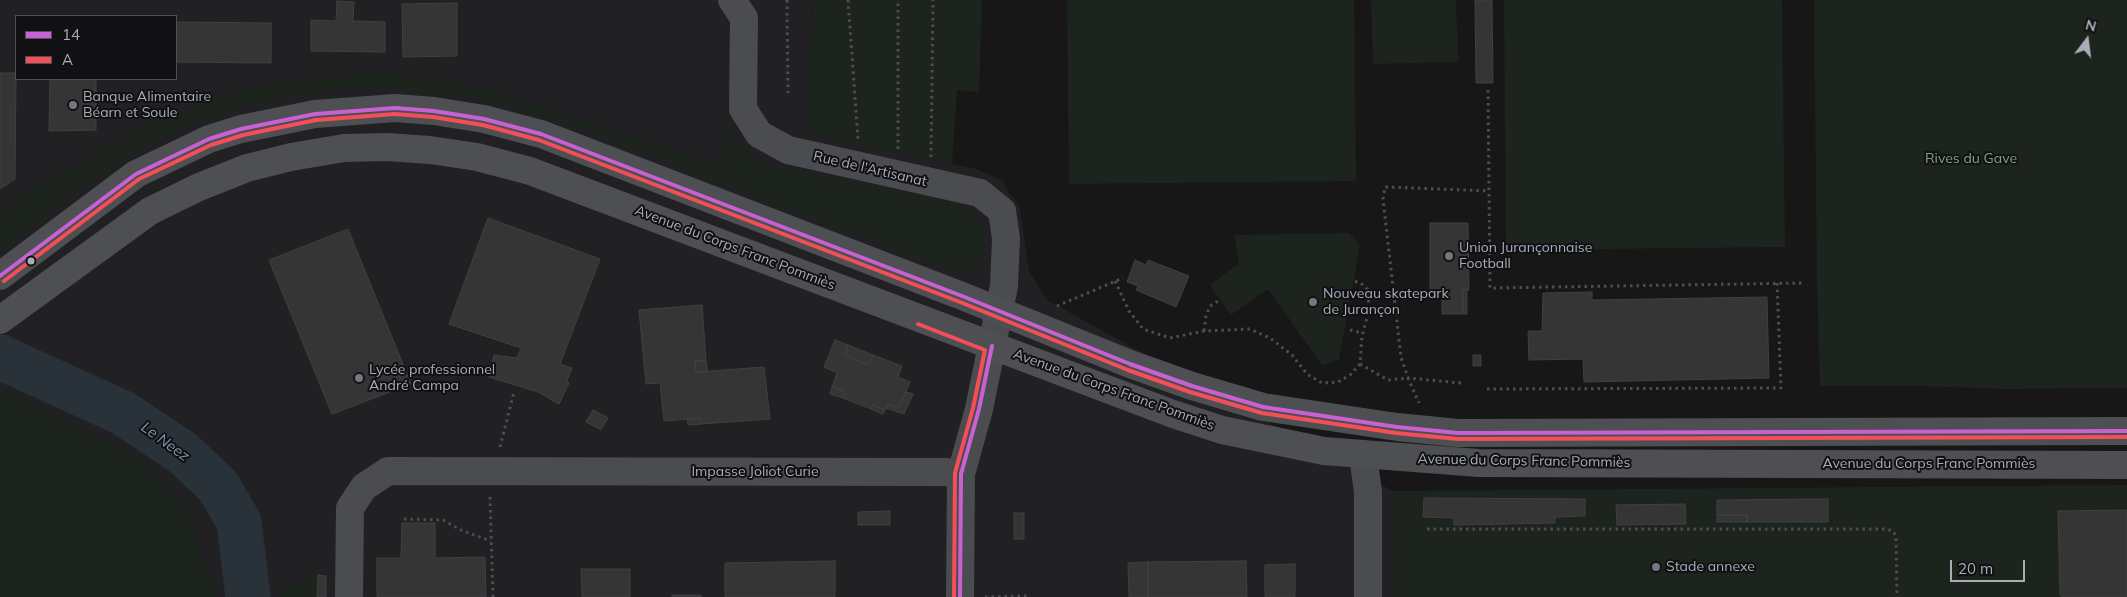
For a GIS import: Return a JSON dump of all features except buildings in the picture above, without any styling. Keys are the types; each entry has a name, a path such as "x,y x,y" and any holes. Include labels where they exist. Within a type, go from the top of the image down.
{"main road":[{"name":"Avenue du Corps Franc Pommiès","path":"0,276 136,174 209,139 240,129 298,116 395,108 434,110 484,118 541,134 996,328 1120,395 1222,430 1314,450 1363,456 1479,463 2127,465"},
{"name":"Avenue du Corps Franc Pommiès","path":"0,320 150,212 199,187 247,168 291,157 344,148 387,147 430,150 477,157 530,171 996,328 1130,364 1192,386 1263,407 1397,427 1458,433 2127,431"}],"street":[{"name":"Rue de l'Artisanat","path":"732,0 744,18 744,110 759,134 788,150 980,193 1002,211 1006,238 1004,280 979,409 961,474 960,597"},
{"path":"1363,456 1368,492 1368,597"},
{"name":"Impasse Joliot Curie","path":"349,597 350,508 364,487 388,471 945,472 961,474"}],"path":[{"path":"787,0 788,93"},
{"path":"848,0 860,166"},
{"path":"898,0 898,175"},
{"path":"930,182 934,0"},
{"path":"1488,90 1490,288 1805,282"},
{"path":"1422,410 1401,357 1383,199 1385,187 1489,191"},
{"path":"1052,308 1123,278"},
{"path":"1115,281 1129,311 1143,329 1170,338 1204,331 1250,329 1270,338 1292,355 1307,374 1322,382 1338,382 1350,375 1360,364 1362,333 1369,310 1368,290 1361,283 1354,281"},
{"path":"1487,389 1781,388 1777,283"},
{"path":"1204,331 1206,316 1210,306 1218,301"},
{"path":"1350,330 1362,333"},
{"path":"1360,364 1388,380 1408,378 1461,383"},
{"path":"404,519 443,520 461,530 491,540"},
{"path":"1427,529 1886,529 1893,531 1896,536 1897,597"},
{"path":"984,597 1027,596"}],"shaded area":[{"path":"0,0 813,0 808,134 976,169 1003,181 1009,193 1019,204 1029,271 1047,300 1393,491 1393,597 320,597 320,566 278,597 0,597"}],"green space":[{"path":"813,0 982,0 979,92 957,90 952,164 807,134"},
{"path":"1067,0 1354,0 1356,181 1069,184"},
{"path":"1371,0 1456,0 1458,62 1373,64"},
{"path":"1504,0 1782,0 1785,247 1506,250"},
{"name":"Rives du Gave","path":"1814,0 2127,0 2127,388 2006,389 1921,386 1820,386"},
{"path":"370,73 403,75 461,84 509,96 724,167 725,118 744,147 760,160 778,167 940,198 957,204 970,212 980,222 985,235 985,251 977,265 964,275 724,185 649,155 618,140 511,107 460,95 379,89 333,90 294,95 251,104 212,117 136,152 75,193 0,252 0,215 35,189 132,132 222,96 257,86"},
{"name":"Nouveau skatepark de Jurançon","path":"1349,233 1360,245 1339,360 1322,365 1268,289 1231,315 1210,285 1239,263 1234,235"},
{"path":"0,390 37,403 143,464 187,507 217,597 0,597"},
{"path":"2127,485 2127,597 1393,597 1393,491"},
{"path":"320,566 320,597 278,597"}],"waterway":[{"name":"Le Neez","path":"0,357 123,413 183,453 218,486 239,522 248,597"}],"transit line":[{"name":"14","path":"0,276 136,174 209,139 241,129 315,114 395,108 434,111 484,119 541,134 962,296 1130,364 1192,386 1263,407 1397,427 1458,433 2127,431"},
{"name":"A","path":"4,281 139,179 211,145 243,135 316,120 395,114 433,117 483,125 539,140 960,302 1128,370 1190,392 1262,413 1396,433 1458,439 2127,437"},
{"name":"A","path":"918,324 985,350 973,408 955,473 954,597"},
{"name":"14","path":"960,597 961,474 979,409 992,346"}],"place":[{"name":"Banque Alimentaire Béarn et Soule","path":"73,105"},
{"name":"Union Jurançonnaise Football","path":"1449,256"},
{"name":"Nouveau skatepark de Jurançon","path":"1313,302"},
{"name":"Lycée professionnel André Campa","path":"359,378"},
{"name":"Stade annexe","path":"1656,567"}]}
